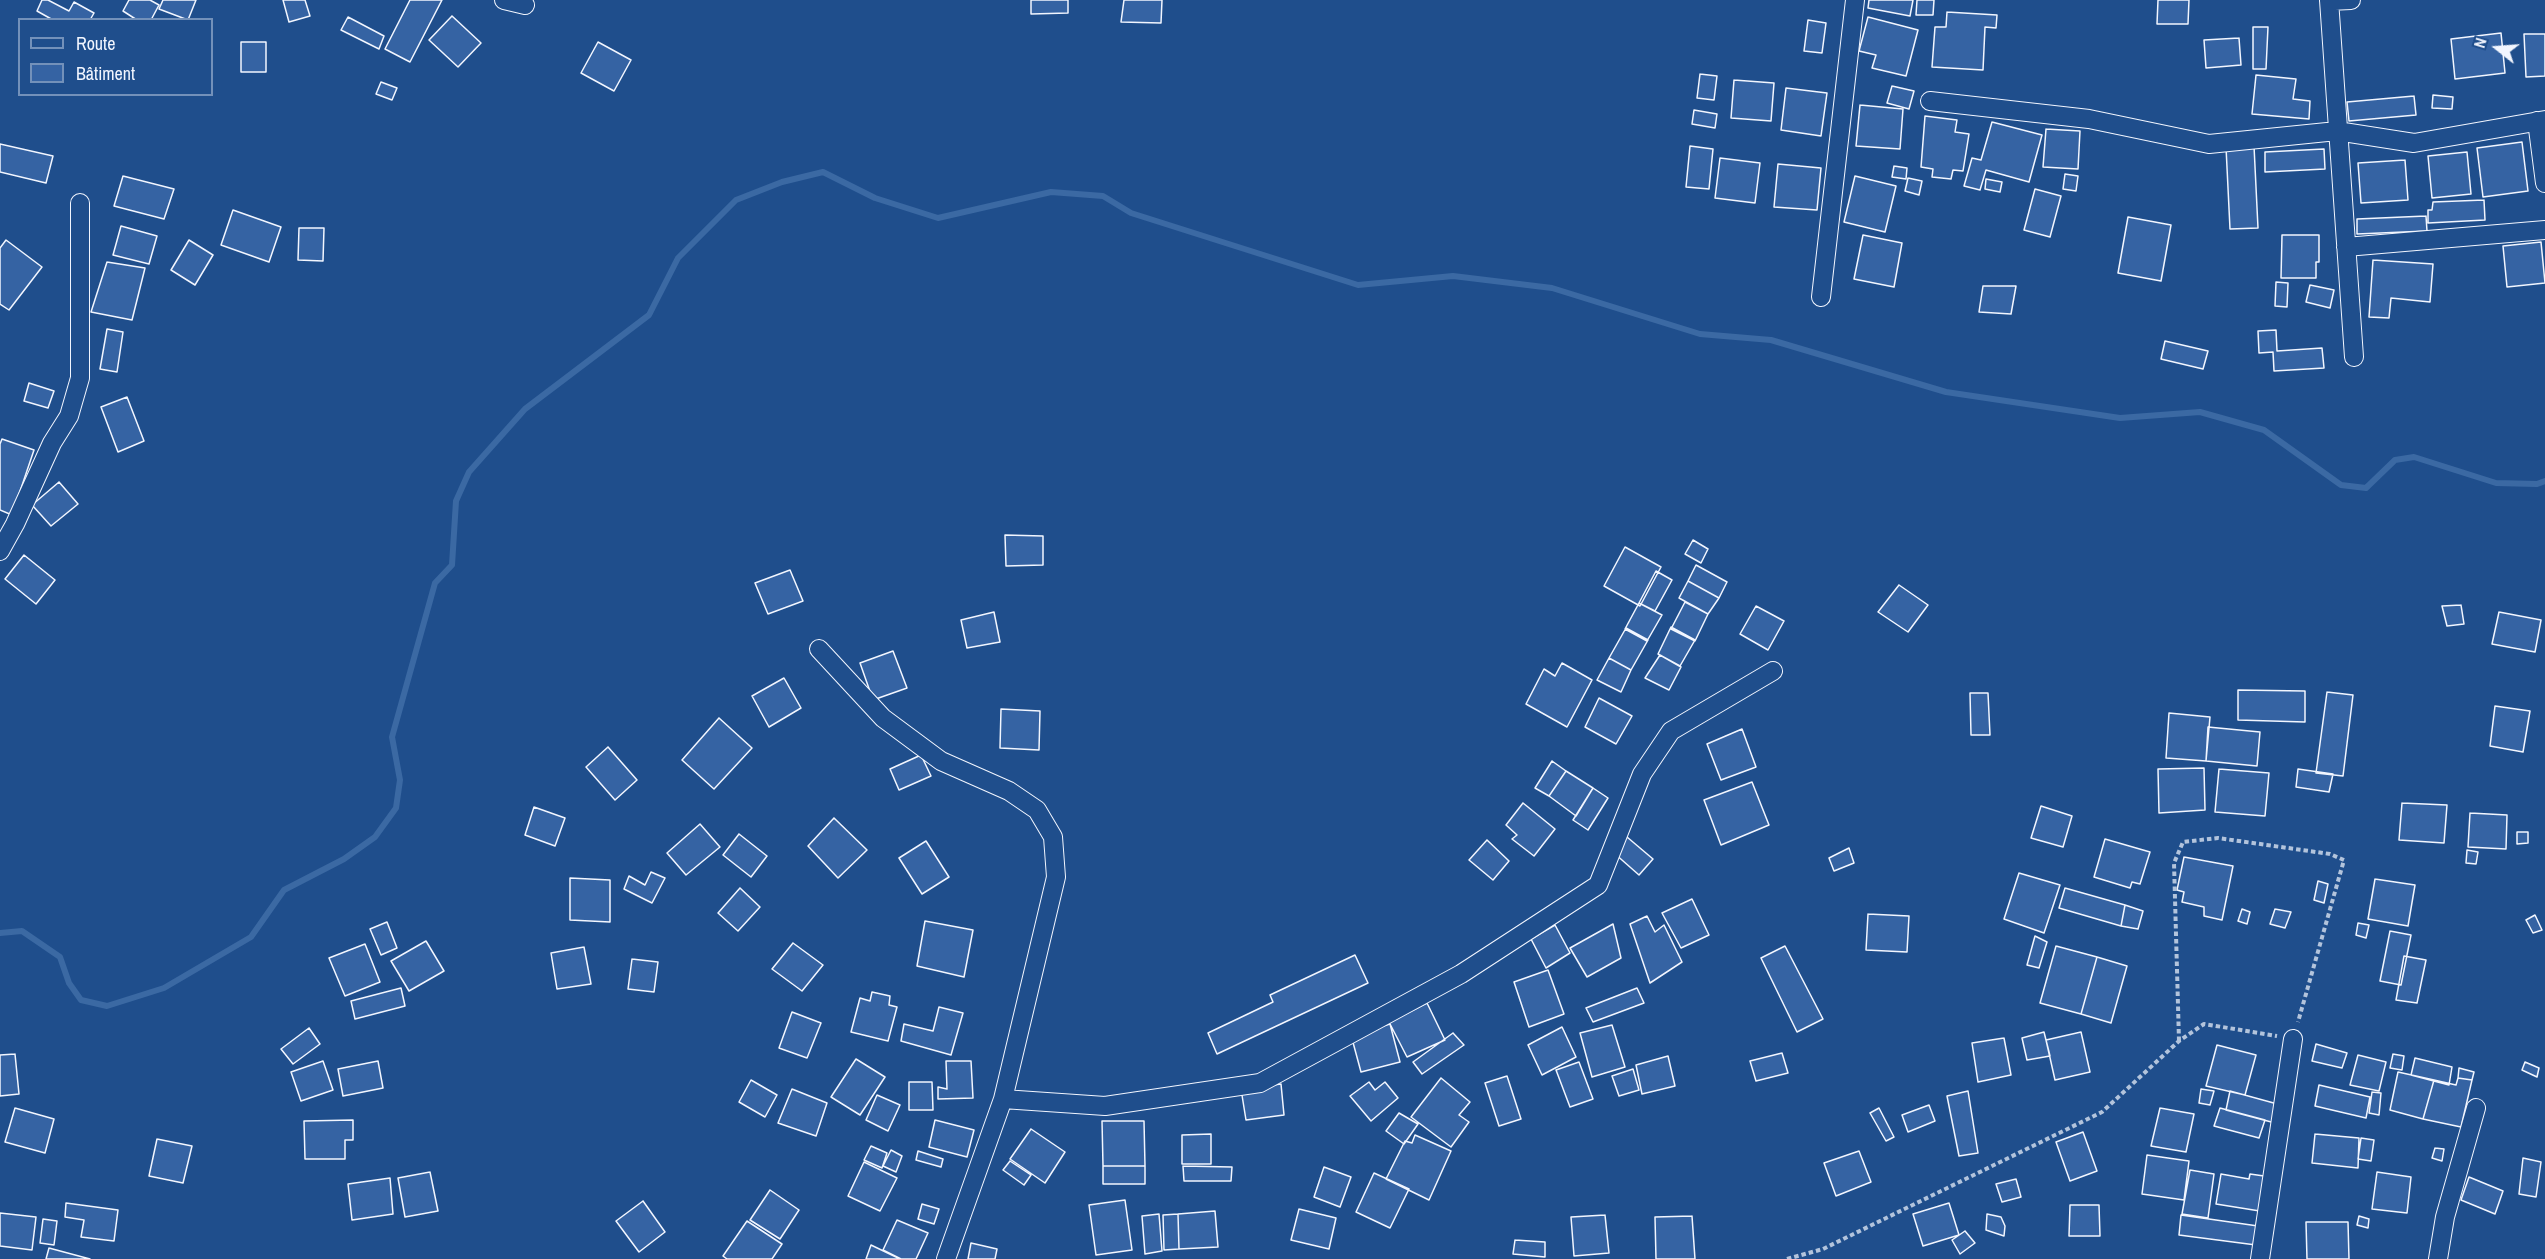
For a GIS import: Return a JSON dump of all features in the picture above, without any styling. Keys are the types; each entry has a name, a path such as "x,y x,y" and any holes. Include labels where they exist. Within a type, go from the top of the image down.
{"street":[{"path":"504,0 525,5"},
{"path":"1821,297 1856,0"},
{"path":"2351,0 2329,1 2354,357"},
{"path":"1930,101 2089,119 2210,144 2337,131 2414,143 2541,121 2545,183"},
{"path":"0,551 8,521 69,416 80,378 80,202"},
{"path":"2346,247 2545,230"},
{"path":"819,649 883,718 940,761 1009,791 1037,810 1053,837 1056,877 1003,1100 946,1259"},
{"path":"1003,1100 1105,1106 1260,1083 1461,974 1598,885 1642,774 1671,731 1773,671"},
{"path":"2260,1259 2293,1039"},
{"path":"2438,1259 2445,1217 2476,1108"}],"path":[{"path":"1787,1259 1823,1249 2102,1112 2179,1041 2204,1024 2293,1039 2344,860 2330,854 2218,838 2183,842 2174,863 2179,1041"}],"building":[{"path":"42,0 48,0 69,11 74,2 94,13 91,18 49,18 37,11"},
{"path":"129,0 150,0 159,5 152,18 134,18 123,11"},
{"path":"163,0 196,0 189,18 159,9"},
{"path":"283,0 305,0 310,16 289,22"},
{"path":"410,0 442,0 410,62 385,49"},
{"path":"1031,0 1068,0 1068,13 1031,14"},
{"path":"1124,0 1162,0 1161,23 1121,22"},
{"path":"1869,0 1913,0 1910,16 1868,8"},
{"path":"1917,0 1934,0 1933,15 1916,15"},
{"path":"2158,0 2189,0 2188,24 2157,24"},
{"path":"1947,12 1997,15 1996,28 1985,27 1983,70 1932,67 1935,27 1946,27"},
{"path":"452,16 481,43 458,67 429,40"},
{"path":"348,17 384,36 379,49 341,30"},
{"path":"1868,17 1918,30 1906,76 1872,68 1876,55 1859,51"},
{"path":"1808,20 1826,23 1822,53 1804,51"},
{"path":"2253,27 2268,27 2266,69 2253,69"},
{"path":"2501,33 2505,73 2455,79 2451,39"},
{"path":"2524,34 2545,34 2545,76 2526,77"},
{"path":"2239,38 2241,65 2206,68 2204,40"},
{"path":"241,42 266,42 266,72 241,72"},
{"path":"598,42 631,60 614,91 581,73"},
{"path":"1700,74 1717,76 1714,100 1697,98"},
{"path":"2256,75 2296,79 2293,99 2310,101 2309,119 2252,114"},
{"path":"1734,80 1774,83 1771,121 1731,118"},
{"path":"381,82 397,88 392,100 376,94"},
{"path":"1892,86 1914,91 1909,109 1887,103"},
{"path":"1786,88 1827,93 1821,136 1781,130"},
{"path":"2433,95 2453,97 2452,109 2432,108"},
{"path":"2414,96 2416,115 2349,121 2347,102"},
{"path":"1860,105 1903,109 1900,149 1856,146"},
{"path":"1694,110 1717,114 1715,128 1692,124"},
{"path":"1925,116 1957,120 1955,132 1969,134 1963,171 1953,170 1951,179 1932,177 1933,169 1921,167"},
{"path":"1992,122 2042,135 2029,182 1986,170 1980,190 1964,186 1972,158 1981,160"},
{"path":"2046,129 2080,131 2078,169 2043,167"},
{"path":"2522,142 2528,191 2483,197 2477,148"},
{"path":"0,144 53,156 46,183 0,172"},
{"path":"1690,146 1713,149 1709,189 1686,187"},
{"path":"2254,146 2258,228 2230,229 2226,147"},
{"path":"2324,149 2325,169 2265,172 2265,152"},
{"path":"2467,152 2471,194 2432,198 2428,156"},
{"path":"1720,158 1760,163 1755,203 1715,198"},
{"path":"2405,160 2408,200 2361,203 2358,163"},
{"path":"1778,164 1821,168 1817,210 1774,207"},
{"path":"1894,166 1907,168 1906,179 1892,177"},
{"path":"2065,174 2078,176 2076,191 2063,189"},
{"path":"123,176 174,189 164,219 114,206"},
{"path":"1855,176 1896,186 1885,232 1844,222"},
{"path":"1908,178 1922,181 1919,195 1905,191"},
{"path":"1986,179 2002,182 2000,192 1985,189"},
{"path":"2035,189 2061,196 2050,237 2024,230"},
{"path":"2484,200 2485,220 2428,223 2428,210 2432,210 2433,202"},
{"path":"233,210 281,227 269,262 221,245"},
{"path":"2426,216 2427,231 2357,234 2357,219"},
{"path":"2128,217 2171,225 2161,281 2118,273"},
{"path":"121,226 157,236 149,264 113,255"},
{"path":"299,228 324,228 323,261 298,260"},
{"path":"1863,235 1902,243 1894,287 1854,279"},
{"path":"2282,235 2319,235 2319,262 2316,262 2316,278 2281,278"},
{"path":"6,240 42,267 9,310 0,304 0,248"},
{"path":"189,240 213,255 195,285 171,270"},
{"path":"2541,242 2545,283 2507,287 2503,246"},
{"path":"2373,260 2433,264 2430,302 2391,298 2389,318 2369,317"},
{"path":"107,262 145,268 132,320 91,312"},
{"path":"2276,282 2288,283 2287,307 2275,306"},
{"path":"2310,285 2334,290 2330,308 2306,302"},
{"path":"1983,286 2016,286 2011,314 1979,312"},
{"path":"107,329 123,332 117,372 100,369"},
{"path":"2276,330 2277,351 2322,348 2324,368 2274,371 2273,352 2259,353 2258,331"},
{"path":"2165,341 2208,351 2203,369 2161,359"},
{"path":"29,383 54,391 48,408 24,401"},
{"path":"127,397 144,441 118,452 101,407"},
{"path":"2,439 34,450 12,515 0,510 0,444"},
{"path":"59,482 78,504 51,526 32,505"},
{"path":"1005,535 1043,536 1043,565 1006,566"},
{"path":"1693,540 1708,549 1701,563 1685,554"},
{"path":"1625,547 1661,567 1640,606 1604,586"},
{"path":"24,555 55,580 36,604 5,579"},
{"path":"1696,565 1727,582 1719,598 1688,581"},
{"path":"790,570 803,601 768,614 755,583"},
{"path":"1656,571 1672,580 1655,611 1639,603"},
{"path":"1688,581 1719,598 1708,614 1679,598"},
{"path":"1899,585 1928,605 1908,632 1878,612"},
{"path":"1685,602 1708,614 1695,641 1671,629"},
{"path":"1639,603 1662,615 1647,641 1625,629"},
{"path":"2461,605 2464,624 2447,626 2442,606"},
{"path":"1756,606 1784,621 1768,650 1740,634"},
{"path":"994,612 1000,642 967,648 961,620"},
{"path":"2499,612 2541,620 2535,652 2492,644"},
{"path":"1671,627 1695,640 1680,666 1658,654"},
{"path":"1626,628 1648,640 1631,670 1609,658"},
{"path":"893,651 907,688 873,700 860,663"},
{"path":"1660,655 1681,667 1669,690 1645,678"},
{"path":"1609,658 1631,670 1621,692 1597,680"},
{"path":"1562,663 1592,680 1567,727 1526,704 1544,669 1555,676"},
{"path":"784,678 801,708 769,727 752,696"},
{"path":"2238,690 2305,691 2305,722 2238,720"},
{"path":"2327,692 2353,695 2343,776 2316,773"},
{"path":"1970,693 1988,693 1990,735 1971,735"},
{"path":"1599,698 1632,716 1616,744 1585,727"},
{"path":"2495,706 2530,711 2523,752 2490,746"},
{"path":"1001,709 1040,711 1039,750 1000,748"},
{"path":"2169,713 2210,717 2206,761 2166,758"},
{"path":"719,718 752,748 714,789 682,760"},
{"path":"2208,727 2260,732 2257,766 2206,761"},
{"path":"1742,729 1756,767 1721,780 1707,744"},
{"path":"608,747 637,780 615,800 586,767"},
{"path":"921,755 931,776 899,790 890,769"},
{"path":"1552,761 1566,771 1549,796 1535,788"},
{"path":"2204,768 2205,810 2159,813 2158,769"},
{"path":"2219,769 2269,773 2265,816 2215,812"},
{"path":"2298,769 2333,774 2329,792 2296,787"},
{"path":"1566,771 1593,788 1576,816 1549,796"},
{"path":"1752,782 1769,825 1721,845 1704,800"},
{"path":"1593,788 1608,798 1588,830 1573,820"},
{"path":"1523,803 1555,829 1534,856 1512,839 1517,835 1506,825"},
{"path":"2402,803 2447,805 2444,843 2399,840"},
{"path":"2041,806 2072,816 2063,847 2031,838"},
{"path":"534,807 565,818 555,846 525,835"},
{"path":"2470,813 2507,815 2506,849 2468,847"},
{"path":"834,818 867,850 838,878 808,846"},
{"path":"700,824 720,847 686,875 667,853"},
{"path":"2517,832 2528,832 2528,843 2517,844"},
{"path":"739,834 767,856 751,877 723,855"},
{"path":"1627,837 1653,859 1639,875 1614,853"},
{"path":"2105,839 2150,852 2140,884 2132,882 2130,888 2094,877"},
{"path":"1487,840 1509,861 1493,880 1469,860"},
{"path":"926,841 949,877 922,894 899,858"},
{"path":"1849,848 1854,863 1834,871 1829,858"},
{"path":"2467,850 2478,852 2476,864 2466,863"},
{"path":"2184,857 2233,866 2222,920 2204,916 2204,907 2182,902 2184,892 2177,890"},
{"path":"651,872 665,878 652,903 624,889 629,876 645,885"},
{"path":"2019,873 2060,885 2044,933 2004,919"},
{"path":"570,878 610,880 610,922 570,920"},
{"path":"2375,879 2415,885 2408,926 2368,919"},
{"path":"2318,881 2328,884 2324,903 2314,900"},
{"path":"740,888 760,907 738,931 718,913"},
{"path":"2065,888 2125,905 2121,926 2059,908"},
{"path":"1692,899 1709,935 1681,948 1662,913"},
{"path":"2125,905 2143,911 2138,929 2121,926"},
{"path":"2242,909 2250,912 2247,924 2238,921"},
{"path":"2275,909 2291,912 2285,928 2270,924"},
{"path":"1868,914 1909,916 1907,952 1866,950"},
{"path":"2535,915 2542,930 2533,933 2526,920"},
{"path":"1647,916 1655,932 1664,925 1682,962 1650,983 1630,924"},
{"path":"925,921 973,930 964,977 917,966"},
{"path":"387,922 397,948 381,955 370,929"},
{"path":"2358,923 2369,925 2366,938 2356,935"},
{"path":"1613,924 1621,958 1587,977 1570,948"},
{"path":"1555,925 1570,953 1546,968 1531,939"},
{"path":"2390,931 2411,935 2401,985 2380,981"},
{"path":"2035,936 2047,942 2039,968 2027,965"},
{"path":"426,941 444,971 409,991 391,961"},
{"path":"793,943 823,965 802,991 772,969"},
{"path":"365,944 380,982 345,996 329,958"},
{"path":"1785,946 1823,1019 1797,1032 1761,958"},
{"path":"2056,946 2097,957 2081,1014 2040,1003"},
{"path":"584,947 591,984 557,989 551,953"},
{"path":"1355,955 1368,983 1217,1054 1208,1033 1273,1002 1270,995"},
{"path":"2404,956 2426,960 2417,1003 2396,1000"},
{"path":"2097,957 2127,966 2111,1023 2081,1014"},
{"path":"632,959 658,962 654,992 628,989"},
{"path":"1548,970 1564,1014 1529,1027 1514,982"},
{"path":"401,988 405,1006 355,1019 351,1001"},
{"path":"1637,988 1644,1003 1593,1022 1586,1008"},
{"path":"872,992 890,996 889,1005 897,1007 888,1041 851,1032 860,998 870,1001"},
{"path":"1427,1003 1445,1040 1407,1057 1389,1022"},
{"path":"939,1007 963,1013 951,1055 901,1041 904,1024 933,1031"},
{"path":"792,1012 821,1023 807,1058 779,1048"},
{"path":"1390,1024 1400,1062 1361,1072 1351,1035"},
{"path":"1612,1025 1625,1067 1592,1077 1580,1033"},
{"path":"1562,1027 1576,1057 1542,1075 1528,1045"},
{"path":"309,1028 320,1044 293,1064 281,1049"},
{"path":"2044,1032 2050,1056 2027,1060 2022,1038"},
{"path":"2081,1032 2090,1072 2055,1080 2046,1040"},
{"path":"1453,1033 1464,1045 1422,1074 1413,1062"},
{"path":"2004,1038 2011,1075 1978,1082 1972,1043"},
{"path":"2316,1044 2347,1053 2342,1068 2312,1061"},
{"path":"2217,1045 2256,1055 2245,1095 2206,1086"},
{"path":"1782,1053 1788,1073 1756,1081 1750,1061"},
{"path":"15,1054 19,1094 0,1096 0,1055"},
{"path":"2393,1054 2404,1056 2402,1070 2390,1068"},
{"path":"2358,1055 2386,1062 2379,1091 2350,1085"},
{"path":"1668,1056 1675,1086 1642,1094 1636,1065"},
{"path":"2415,1058 2452,1067 2449,1085 2411,1075"},
{"path":"856,1059 885,1077 860,1115 831,1097"},
{"path":"323,1061 333,1090 301,1101 291,1072"},
{"path":"378,1061 383,1088 343,1096 338,1069"},
{"path":"946,1061 971,1061 973,1098 938,1099 938,1087 947,1089"},
{"path":"1579,1062 1593,1099 1570,1107 1556,1070"},
{"path":"2525,1062 2539,1068 2537,1077 2522,1070"},
{"path":"2459,1068 2474,1072 2472,1080 2458,1078"},
{"path":"1633,1069 1639,1090 1619,1096 1612,1076"},
{"path":"2398,1072 2434,1080 2423,1119 2390,1110"},
{"path":"1507,1076 1521,1119 1499,1126 1485,1083"},
{"path":"1441,1078 1470,1102 1459,1115 1469,1122 1451,1147 1411,1117"},
{"path":"2458,1078 2472,1080 2461,1127 2423,1119 2434,1080 2456,1085"},
{"path":"751,1080 777,1095 765,1117 739,1102"},
{"path":"909,1082 932,1082 933,1110 909,1110"},
{"path":"1369,1082 1375,1090 1385,1082 1398,1098 1371,1121 1350,1096"},
{"path":"1281,1084 1284,1115 1246,1120 1241,1089"},
{"path":"2319,1085 2370,1097 2366,1118 2315,1106"},
{"path":"792,1089 827,1103 816,1136 778,1123"},
{"path":"2201,1089 2214,1091 2210,1105 2199,1103"},
{"path":"1968,1091 1978,1153 1959,1156 1947,1096"},
{"path":"2230,1091 2281,1105 2275,1123 2226,1110"},
{"path":"2372,1092 2381,1093 2379,1115 2369,1113"},
{"path":"877,1095 900,1105 888,1131 866,1120"},
{"path":"1929,1105 1935,1121 1908,1132 1902,1115"},
{"path":"15,1108 54,1119 45,1153 5,1142"},
{"path":"1879,1108 1894,1137 1886,1141 1870,1113"},
{"path":"2160,1108 2194,1114 2186,1152 2151,1146"},
{"path":"2220,1108 2265,1120 2259,1138 2214,1126"},
{"path":"1399,1113 1418,1124 1404,1144 1386,1131"},
{"path":"353,1120 353,1140 345,1140 345,1159 305,1159 304,1121"},
{"path":"935,1120 974,1130 967,1157 929,1147"},
{"path":"1102,1121 1144,1121 1145,1166 1103,1166"},
{"path":"1031,1129 1065,1152 1045,1183 1010,1159"},
{"path":"2083,1132 2097,1171 2070,1181 2056,1142"},
{"path":"1211,1134 1211,1164 1182,1164 1182,1135"},
{"path":"2315,1134 2359,1138 2358,1168 2312,1163"},
{"path":"1415,1135 1451,1151 1429,1200 1386,1179 1405,1141 1412,1143"},
{"path":"2361,1138 2374,1140 2371,1161 2358,1159"},
{"path":"157,1139 192,1146 183,1183 149,1176"},
{"path":"871,1146 887,1153 882,1168 864,1160"},
{"path":"2435,1148 2444,1149 2442,1161 2432,1158"},
{"path":"891,1150 902,1156 896,1172 883,1166"},
{"path":"918,1151 943,1159 941,1167 916,1160"},
{"path":"1859,1151 1871,1182 1836,1196 1824,1163"},
{"path":"2147,1155 2189,1161 2184,1200 2142,1194"},
{"path":"2523,1158 2541,1162 2536,1197 2519,1194"},
{"path":"1010,1161 1031,1175 1024,1185 1003,1170"},
{"path":"864,1162 897,1178 880,1211 848,1196"},
{"path":"1103,1166 1145,1166 1145,1184 1103,1184"},
{"path":"1183,1166 1232,1167 1231,1181 1184,1181"},
{"path":"1324,1167 1351,1177 1340,1207 1314,1197"},
{"path":"2190,1170 2214,1174 2208,1218 2182,1214"},
{"path":"430,1172 438,1211 405,1217 398,1178"},
{"path":"2377,1172 2411,1177 2407,1213 2372,1209"},
{"path":"1374,1173 1409,1189 1390,1228 1356,1212"},
{"path":"2221,1174 2249,1179 2250,1174 2271,1177 2266,1212 2216,1204"},
{"path":"2469,1177 2503,1191 2495,1214 2461,1200"},
{"path":"390,1178 393,1214 352,1220 348,1184"},
{"path":"2016,1179 2021,1197 2002,1202 1996,1184"},
{"path":"770,1190 799,1210 780,1239 750,1220"},
{"path":"1125,1200 1132,1250 1096,1255 1089,1205"},
{"path":"643,1201 665,1232 639,1252 616,1221"},
{"path":"66,1203 118,1210 114,1241 81,1237 84,1220 65,1217"},
{"path":"1949,1203 1959,1235 1923,1246 1913,1214"},
{"path":"922,1204 939,1209 934,1224 918,1219"},
{"path":"2070,1205 2099,1205 2100,1236 2069,1236"},
{"path":"1299,1209 1336,1218 1329,1249 1291,1240"},
{"path":"1215,1211 1218,1247 1179,1249 1178,1214"},
{"path":"0,1213 36,1217 32,1250 0,1246"},
{"path":"1159,1214 1162,1251 1145,1254 1142,1216"},
{"path":"1178,1214 1179,1249 1164,1250 1163,1215"},
{"path":"1987,1214 2001,1217 2005,1226 2004,1236 1986,1230"},
{"path":"1605,1215 1609,1253 1574,1256 1571,1217"},
{"path":"2181,1215 2258,1226 2256,1245 2179,1235"},
{"path":"1692,1216 1695,1259 1656,1259 1655,1217"},
{"path":"2359,1216 2369,1219 2368,1228 2357,1225"},
{"path":"43,1219 57,1221 54,1245 40,1243"},
{"path":"897,1220 928,1233 916,1259 901,1259 883,1250"},
{"path":"747,1221 782,1244 772,1259 727,1259 723,1256"},
{"path":"2306,1222 2348,1222 2349,1259 2307,1259"},
{"path":"1965,1231 1975,1243 1960,1254 1952,1240"},
{"path":"1515,1240 1545,1242 1545,1257 1513,1254"},
{"path":"971,1243 997,1249 995,1259 968,1259"},
{"path":"871,1245 900,1259 866,1259"},
{"path":"49,1248 90,1259 46,1259"}],"waterway":[{"path":"0,933 22,931 60,957 69,983 81,1000 107,1006 164,988 251,937 284,890 344,859 375,837 396,808 400,780 392,737 435,583 452,565 456,501 469,472 525,409 649,315 678,258 736,200 782,182 823,172 875,198 938,218 1051,192 1103,196 1131,213 1358,285 1453,276 1552,288 1700,334 1771,340 1946,392 2120,418 2200,412 2264,430 2341,485 2366,488 2395,460 2414,457 2496,483 2537,484 2545,481"}]}
